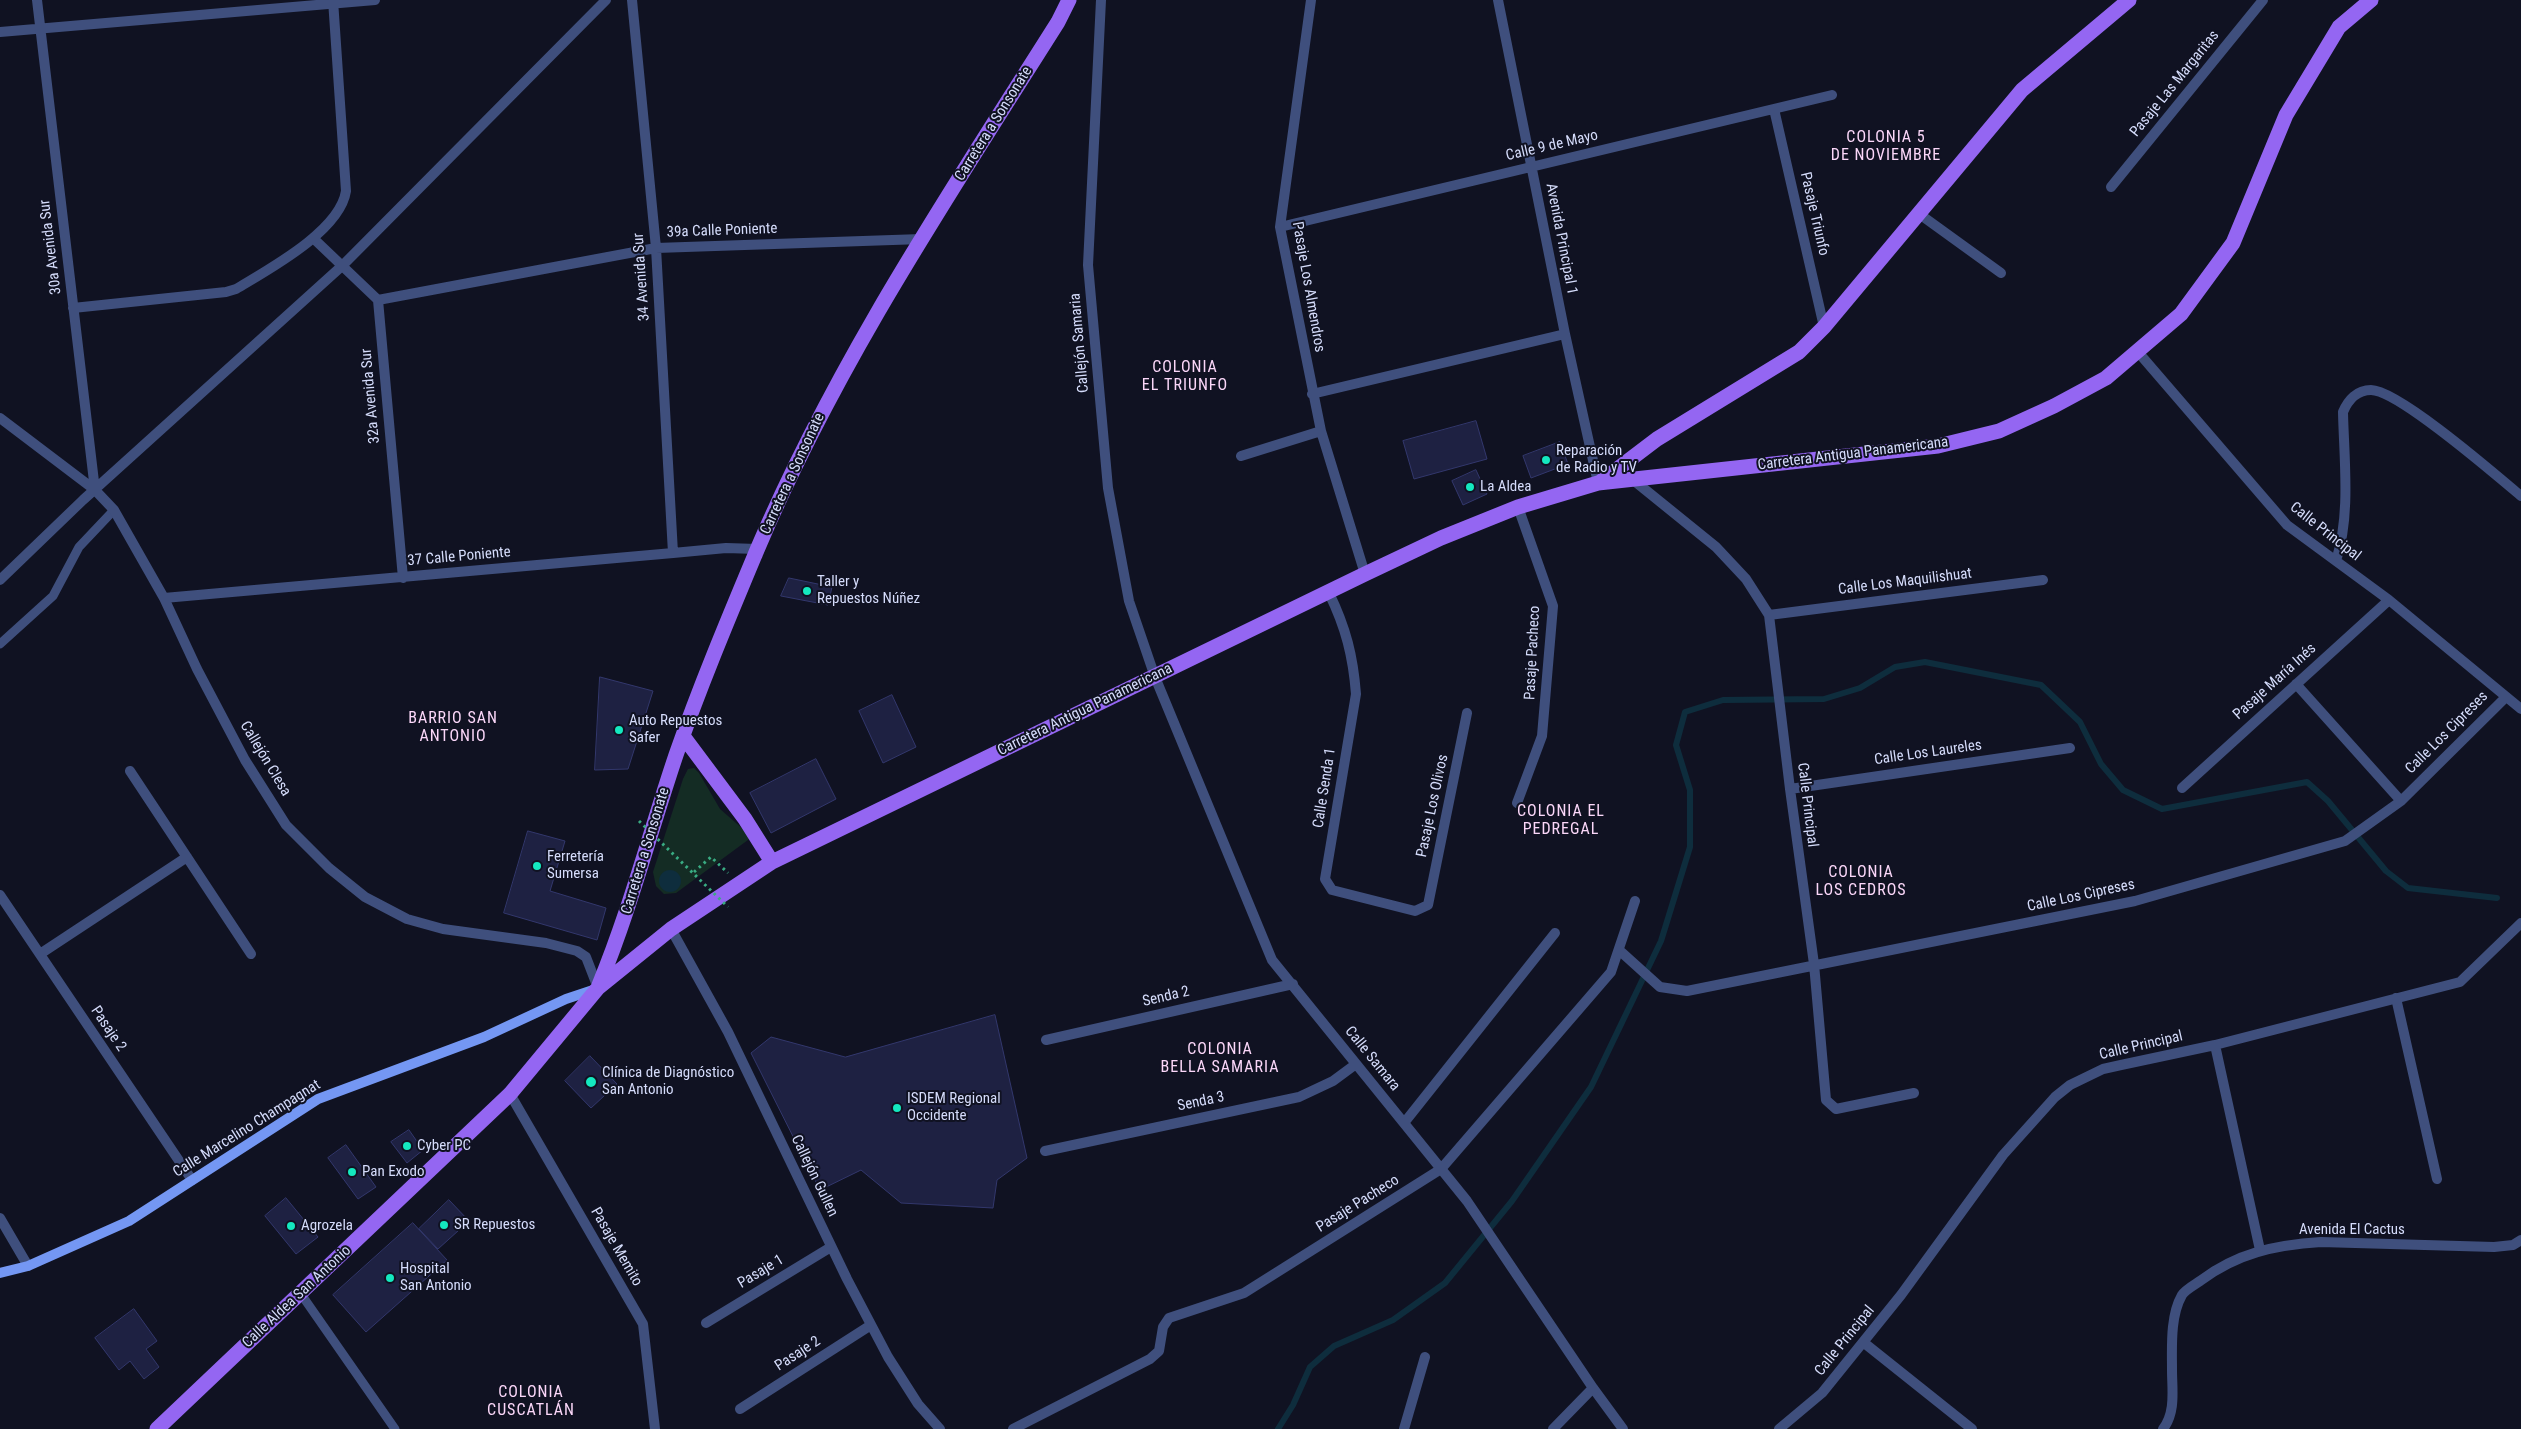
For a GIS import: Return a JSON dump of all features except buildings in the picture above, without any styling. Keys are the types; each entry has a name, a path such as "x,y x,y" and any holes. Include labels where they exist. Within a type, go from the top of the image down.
{"main road":[{"name":"Carretera a Sonsonate","path":"598,988 622,929 683,736 757,549 814,427 922,239 1058,22 1068,0"},
{"name":"Carretera Antigua Panamericana","path":"1598,483 1657,439 1799,352 1824,327 2022,90 2129,0"},
{"name":"Carretera Antigua Panamericana","path":"598,988 670,929 772,862 1441,538 1518,507 1598,483 1938,446 1990,433 2054,406 2106,378 2181,314 2233,243 2286,115 2339,27 2371,0"},
{"path":"683,736 744,819 772,862"},
{"name":"Calle Aldea San Antonio","path":"157,1429 510,1094 598,988"}],"street":[{"name":"30a Avenida Sur","path":"37,0 95,490"},
{"path":"0,32 333,2 375,0"},
{"path":"0,580 95,490 343,266 606,0"},
{"name":"34 Avenida Sur","path":"632,0 656,248 673,552"},
{"name":"Callejón Samaria","path":"1101,0 1088,265 1108,488 1129,601 1155,677"},
{"name":"Pasaje Los Almendros","path":"1311,0 1280,226 1312,394 1365,574"},
{"name":"Avenida Principal 1","path":"1498,0 1565,334 1598,483"},
{"name":"Pasaje Las Margaritas","path":"2111,187 2262,0"},
{"path":"73,308 226,292 236,289 313,238 340,210 346,191 333,2"},
{"name":"Calle 9 de Mayo","path":"1280,226 1832,95"},
{"name":"Pasaje Triunfo","path":"1774,109 1824,327"},
{"path":"1918,213 2001,273"},
{"path":"313,238 378,300"},
{"name":"39a Calle Poniente","path":"378,300 656,248 922,239"},
{"name":"32a Avenida Sur","path":"378,300 403,578"},
{"path":"1312,394 1565,334"},
{"name":"Calle Principal","path":"2138,352 2287,525 2389,600 2521,709"},
{"path":"2336,561 2342,544 2344,502 2343,412 2347,402 2358,393 2372,390 2386,394 2443,431 2521,496"},
{"name":"Callejón Clesa","path":"0,418 95,490 114,510 164,598 197,669 245,760 286,825 330,868 366,897 407,919 443,929 546,943 577,951 586,957 598,988"},
{"path":"1241,456 1322,431"},
{"name":"Calle Principal","path":"1632,479 1716,547 1746,579 1769,615 1814,964 1826,1100 1836,1109 1914,1093"},
{"name":"Pasaje Pacheco","path":"1517,803 1542,736 1553,606 1518,507"},
{"name":"37 Calle Poniente","path":"164,598 403,578 673,552 726,548 757,549"},
{"name":"Calle Los Maquilishuat","path":"1769,615 2044,580"},
{"name":"Calle Senda 1","path":"1329,593 1343,622 1354,664 1356,694 1325,879 1332,890 1341,893 1415,911 1428,906"},
{"name":"Pasaje María Inés","path":"2182,788 2389,600"},
{"name":"Calle Samara","path":"1155,677 1272,960 1467,1201 1593,1388 1623,1429"},
{"path":"2296,684 2401,801"},
{"name":"Calle Los Cipreses","path":"1619,950 1660,987 1687,990 2135,901 2345,841 2401,801 2506,697"},
{"name":"Pasaje Los Olivos","path":"1428,906 1467,713"},
{"name":"Calle Los Laureles","path":"1790,789 2070,748"},
{"path":"130,771 251,954"},
{"path":"40,954 186,857"},
{"name":"Pasaje 2","path":"0,895 192,1180"},
{"name":"Pasaje Pacheco","path":"1013,1429 1150,1359 1159,1352 1163,1327 1169,1318 1244,1293 1441,1169 1611,972 1635,901"},
{"name":"Calle Principal","path":"1779,1429 1822,1393 1901,1295 2004,1155 2055,1097 2070,1085 2103,1069 2216,1045 2460,982 2521,923"},
{"name":"Callejón Gullen","path":"670,929 728,1032 831,1247 871,1325 903,1383 940,1429"},
{"path":"1404,1123 1555,933"},
{"name":"Senda 2","path":"1046,1040 1292,984"},
{"name":"Calle Marcelino Champagnat","path":"0,1273 28,1266 129,1221 318,1099 484,1037 566,1000 598,988"},
{"path":"2396,998 2437,1179"},
{"path":"2216,1045 2260,1250"},
{"name":"Senda 3","path":"1045,1151 1299,1097 1333,1081 1356,1064"},
{"name":"Pasaje Memito","path":"510,1094 643,1324 656,1429"},
{"path":"0,1218 28,1266"},
{"name":"Avenida El Cactus","path":"2163,1429 2170,1418 2172,1406 2172,1339 2182,1294 2213,1271 2260,1250 2321,1242 2494,1247 2512,1245 2521,1240"},
{"name":"Pasaje 1","path":"706,1323 831,1247"},
{"name":"Pasaje 2","path":"740,1409 871,1325"},
{"path":"1863,1342 1972,1429"},
{"path":"1404,1429 1425,1357"},
{"path":"1553,1429 1593,1388"}],"lane":[{"path":"0,644 53,596 79,547 114,510"},
{"path":"301,1294 395,1429"}],"path":[{"path":"639,821 694,872 728,907"},
{"path":"694,872 711,856"}],"green space":[{"path":"694,768 699,773 720,809 752,837 676,893 664,894 656,886 653,872 683,779 688,769"}],"water":[{"path":"670,870 680,877 681,881 674,891 670,892 660,885 659,881 666,871"}],"waterway":[{"path":"1278,1429 1293,1405 1310,1367 1334,1346 1393,1320 1445,1283 1512,1201 1591,1087 1661,941 1690,847 1690,790 1676,745 1685,712 1723,700 1824,699 1860,688 1895,667 1925,662 2041,685 2080,722 2101,764 2123,790 2162,809 2307,782 2328,801 2386,871 2408,888 2497,898"}],"place":[{"name":"Reparación de Radio y TV","path":"1546,460"},
{"name":"La Aldea","path":"1470,487"},
{"name":"Taller y Repuestos Núñez","path":"807,591"},
{"name":"Auto Repuestos Safer","path":"619,730"},
{"name":"Ferretería Sumersa","path":"537,866"},
{"name":"Clínica de Diagnóstico San Antonio","path":"591,1082"},
{"name":"ISDEM Regional Occidente","path":"897,1108"},
{"name":"Cyber PC","path":"407,1146"},
{"name":"Pan Exodo","path":"352,1172"},
{"name":"SR Repuestos","path":"444,1225"},
{"name":"Agrozela","path":"291,1226"},
{"name":"Hospital San Antonio","path":"390,1278"}],"district":[{"name":"COLONIA 5 DE NOVIEMBRE","path":"1886,147"},
{"name":"COLONIA EL TRIUNFO","path":"1185,377"},
{"name":"BARRIO SAN ANTONIO","path":"453,728"},
{"name":"COLONIA EL PEDREGAL","path":"1561,821"},
{"name":"COLONIA LOS CEDROS","path":"1861,882"},
{"name":"COLONIA BELLA SAMARIA","path":"1220,1059"},
{"name":"COLONIA CUSCATLÁN","path":"531,1402"}]}
